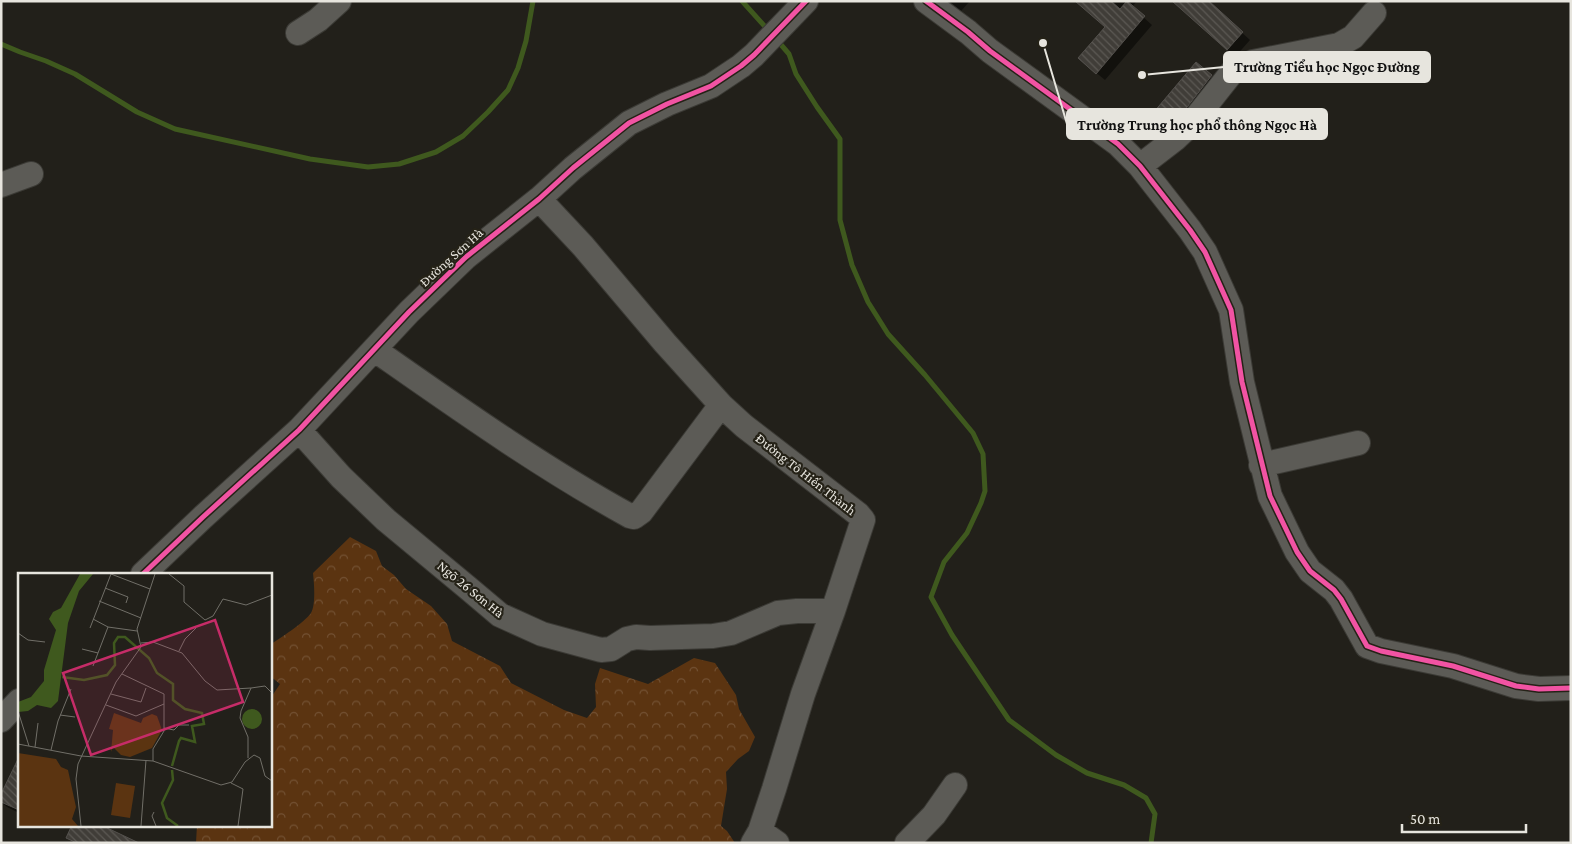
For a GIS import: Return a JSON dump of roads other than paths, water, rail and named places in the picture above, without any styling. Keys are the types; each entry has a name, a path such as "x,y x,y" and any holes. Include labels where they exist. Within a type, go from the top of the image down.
{"street":[{"path":"298,33 318,20 339,1"},
{"path":"926,1 990,51 1118,144 1140,166 1176,210 1195,237 1209,261 1228,302 1242,382 1270,496 1297,552 1310,571 1334,590 1341,599 1367,646 1380,652 1453,666 1516,686 1538,689 1571,688"},
{"name":"Đường Sơn Hà","path":"144,573 299,430 429,292 466,256 539,199 629,122 711,86 734,71 754,55 804,4"},
{"path":"1140,166 1176,139 1192,124 1233,72 1240,67 1253,62 1340,46 1353,37 1374,13"},
{"path":"1,185 31,174"},
{"name":"Đường Tô Hiến Thành","path":"539,199 583,246 664,343 721,405 744,426 858,514 863,520 809,678 774,789 763,839"},
{"path":"375,350 581,490 634,517 641,512 721,405"},
{"name":"Ngõ 26 Sơn Hà","path":"299,430 347,483 386,520 500,615 542,634 600,650 611,649 627,638 713,636 731,633 778,613 833,611"},
{"path":"1261,465 1358,443"},
{"path":"1,720 18,702"},
{"path":"907,843 934,815 955,785"}],"waterway":[{"path":"1,44 75,74 137,112 175,129 310,159 368,167 399,164 436,152 463,136 488,112 508,90 518,68 526,41 533,1"},
{"path":"742,1 768,30"},
{"path":"777,40 789,54 796,74 840,139 840,220 852,265 868,302 888,334 973,433 983,454 985,491 981,503 967,533 944,562 931,597 952,635 1009,720 1056,755 1087,773 1124,785 1146,798 1155,814 1151,843"}],"place":[{"name":"Trường Trung học phổ thông Ngọc Hà","path":"1043,43"},
{"name":"Trường Tiểu học Ngọc Đường","path":"1142,75"}]}
